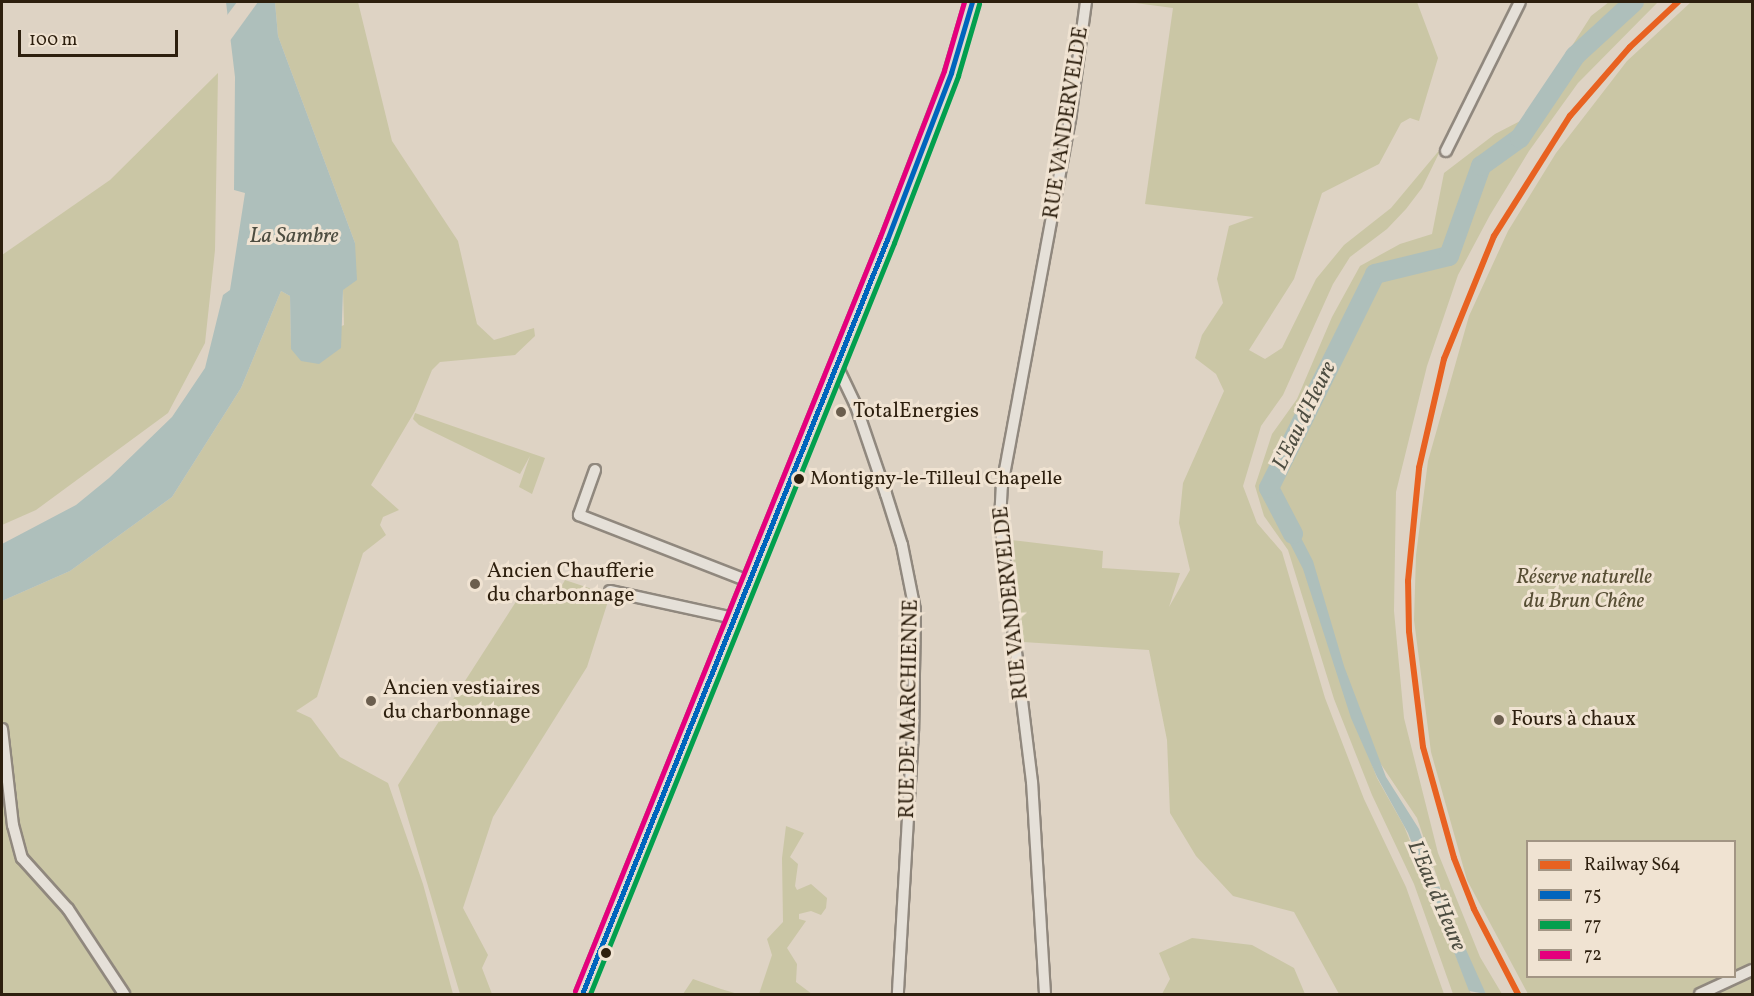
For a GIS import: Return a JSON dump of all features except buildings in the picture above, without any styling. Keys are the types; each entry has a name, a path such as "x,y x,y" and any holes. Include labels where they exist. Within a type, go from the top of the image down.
{"main road":[{"path":"582,994 951,73 972,2"}],"street":[{"name":"RUE VANDERVELDE","path":"1045,994 1032,782 1000,521 1002,486 1070,120 1086,2"},
{"path":"1446,151 1520,2"},
{"name":"RUE DE MARCHIENNE","path":"836,364 856,406 889,504 915,610 913,731 898,994"},
{"path":"595,470 579,515 748,581"},
{"path":"610,591 734,618"},
{"path":"2,729 13,825 22,858 68,909 124,994"},
{"path":"1736,977 1752,970"},
{"path":"1700,994 1735,978"}],"green space":[{"path":"275,2 358,2 392,141 458,241 477,324 494,340 534,328 535,336 515,355 440,362 432,370 415,411 371,485 399,510 383,517 380,525 386,535 363,553 317,697 296,711 311,718 340,757 388,783 423,884 453,994 2,994 2,601 70,571 172,497 241,388 281,291 290,296 291,348 344,325 343,290 355,243 278,36"},
{"path":"1128,2 1417,2 1438,58 1419,121 1410,118 1401,123 1379,164 1322,193 1294,279 1249,350 1265,359 1282,348 1316,279 1344,245 1391,208 1442,147 1422,188 1406,209 1387,229 1350,257 1333,284 1283,395 1261,426 1243,486 1257,523 1282,552 1325,698 1364,799 1406,887 1444,994 1339,994 1294,912 1233,896 1196,856 1170,813 1167,740 1149,650 1023,642 1011,540 1103,551 1102,568 1180,573 1169,607 1190,570 1179,523 1183,483 1224,391 1216,374 1195,358 1202,335 1223,303 1217,279 1229,226 1254,217 1145,204 1173,8"},
{"path":"1609,2 1658,2 1578,83 1529,151 1490,215 1458,275 1427,366 1396,492 1394,611 1404,718 1438,853 1480,957 1502,994 1486,994 1482,987 1453,924 1417,818 1360,733 1377,778 1404,826 1471,994 1453,994 1414,884 1372,795 1334,699 1288,550 1264,516 1255,486 1272,434 1297,399 1332,317 1360,266 1400,244 1432,234 1444,173 1495,134 1526,118 1591,16"},
{"name":"Réserve naturelle du Brun Chêne","path":"1691,2 1752,2 1752,994 1528,994 1467,880 1431,752 1414,620 1416,555 1428,461 1469,316 1508,231 1556,153 1627,61"},
{"path":"218,73 215,250 205,343 168,413 36,510 2,525 2,255 110,180"},
{"path":"415,413 545,458 532,494 519,487 530,456 520,474 419,425 413,419"},
{"path":"565,580 610,595 587,667 493,817 463,908 488,955 482,968 492,994 460,994 398,785 519,597 553,601"},
{"path":"786,826 804,833 790,857 798,864 795,886 797,890 811,884 827,898 826,908 821,915 811,911 799,914 799,919 806,921 787,948 797,964 796,982 812,994 759,994 772,955 767,939 783,922 782,858"},
{"path":"1192,938 1252,945 1294,968 1305,994 1162,994 1170,979 1159,953"},
{"path":"693,979 721,989 738,994 683,994"}],"water":[{"name":"La Sambre","path":"226,2 275,2 278,36 355,243 357,280 343,290 341,348 319,364 301,361 291,349 290,296 281,291 241,388 172,497 70,571 2,601 2,544 76,505 109,478 172,417 205,368 223,295 230,290 245,193 234,190 235,77"},
{"path":"1286,509 1313,561 1344,666 1386,777 1419,829 1445,903 1486,994 1469,991 1408,833 1377,777 1351,718 1303,569 1276,516"}],"pier":[{"path":"237,2 258,2 229,42 225,18"}],"waterway":[{"name":"L'Eau d'Heure","path":"1293,534 1269,488 1375,274 1449,256 1481,166 1520,138 1575,56 1634,2"}],"rail line":[{"name":"S64","path":"1518,994 1474,909 1454,858 1423,747 1409,631 1408,581 1419,468 1444,359 1494,236 1570,116 1630,47 1678,2"}],"transit line":[{"name":"72","path":"575,991 880,237 944,71 964,2"},
{"name":"75","path":"582,994 887,240 951,73 972,2"},
{"name":"77","path":"590,994 894,243 958,76 979,4"}],"place":[{"name":"TotalEnergies","path":"841,412"},
{"name":"Montigny-le-Tilleul Chapelle","path":"799,479"},
{"name":"Ancien Chaufferie du charbonnage","path":"475,584"},
{"name":"Ancien vestiaires du charbonnage","path":"371,701"},
{"name":"Fours à chaux","path":"1499,720"}]}
